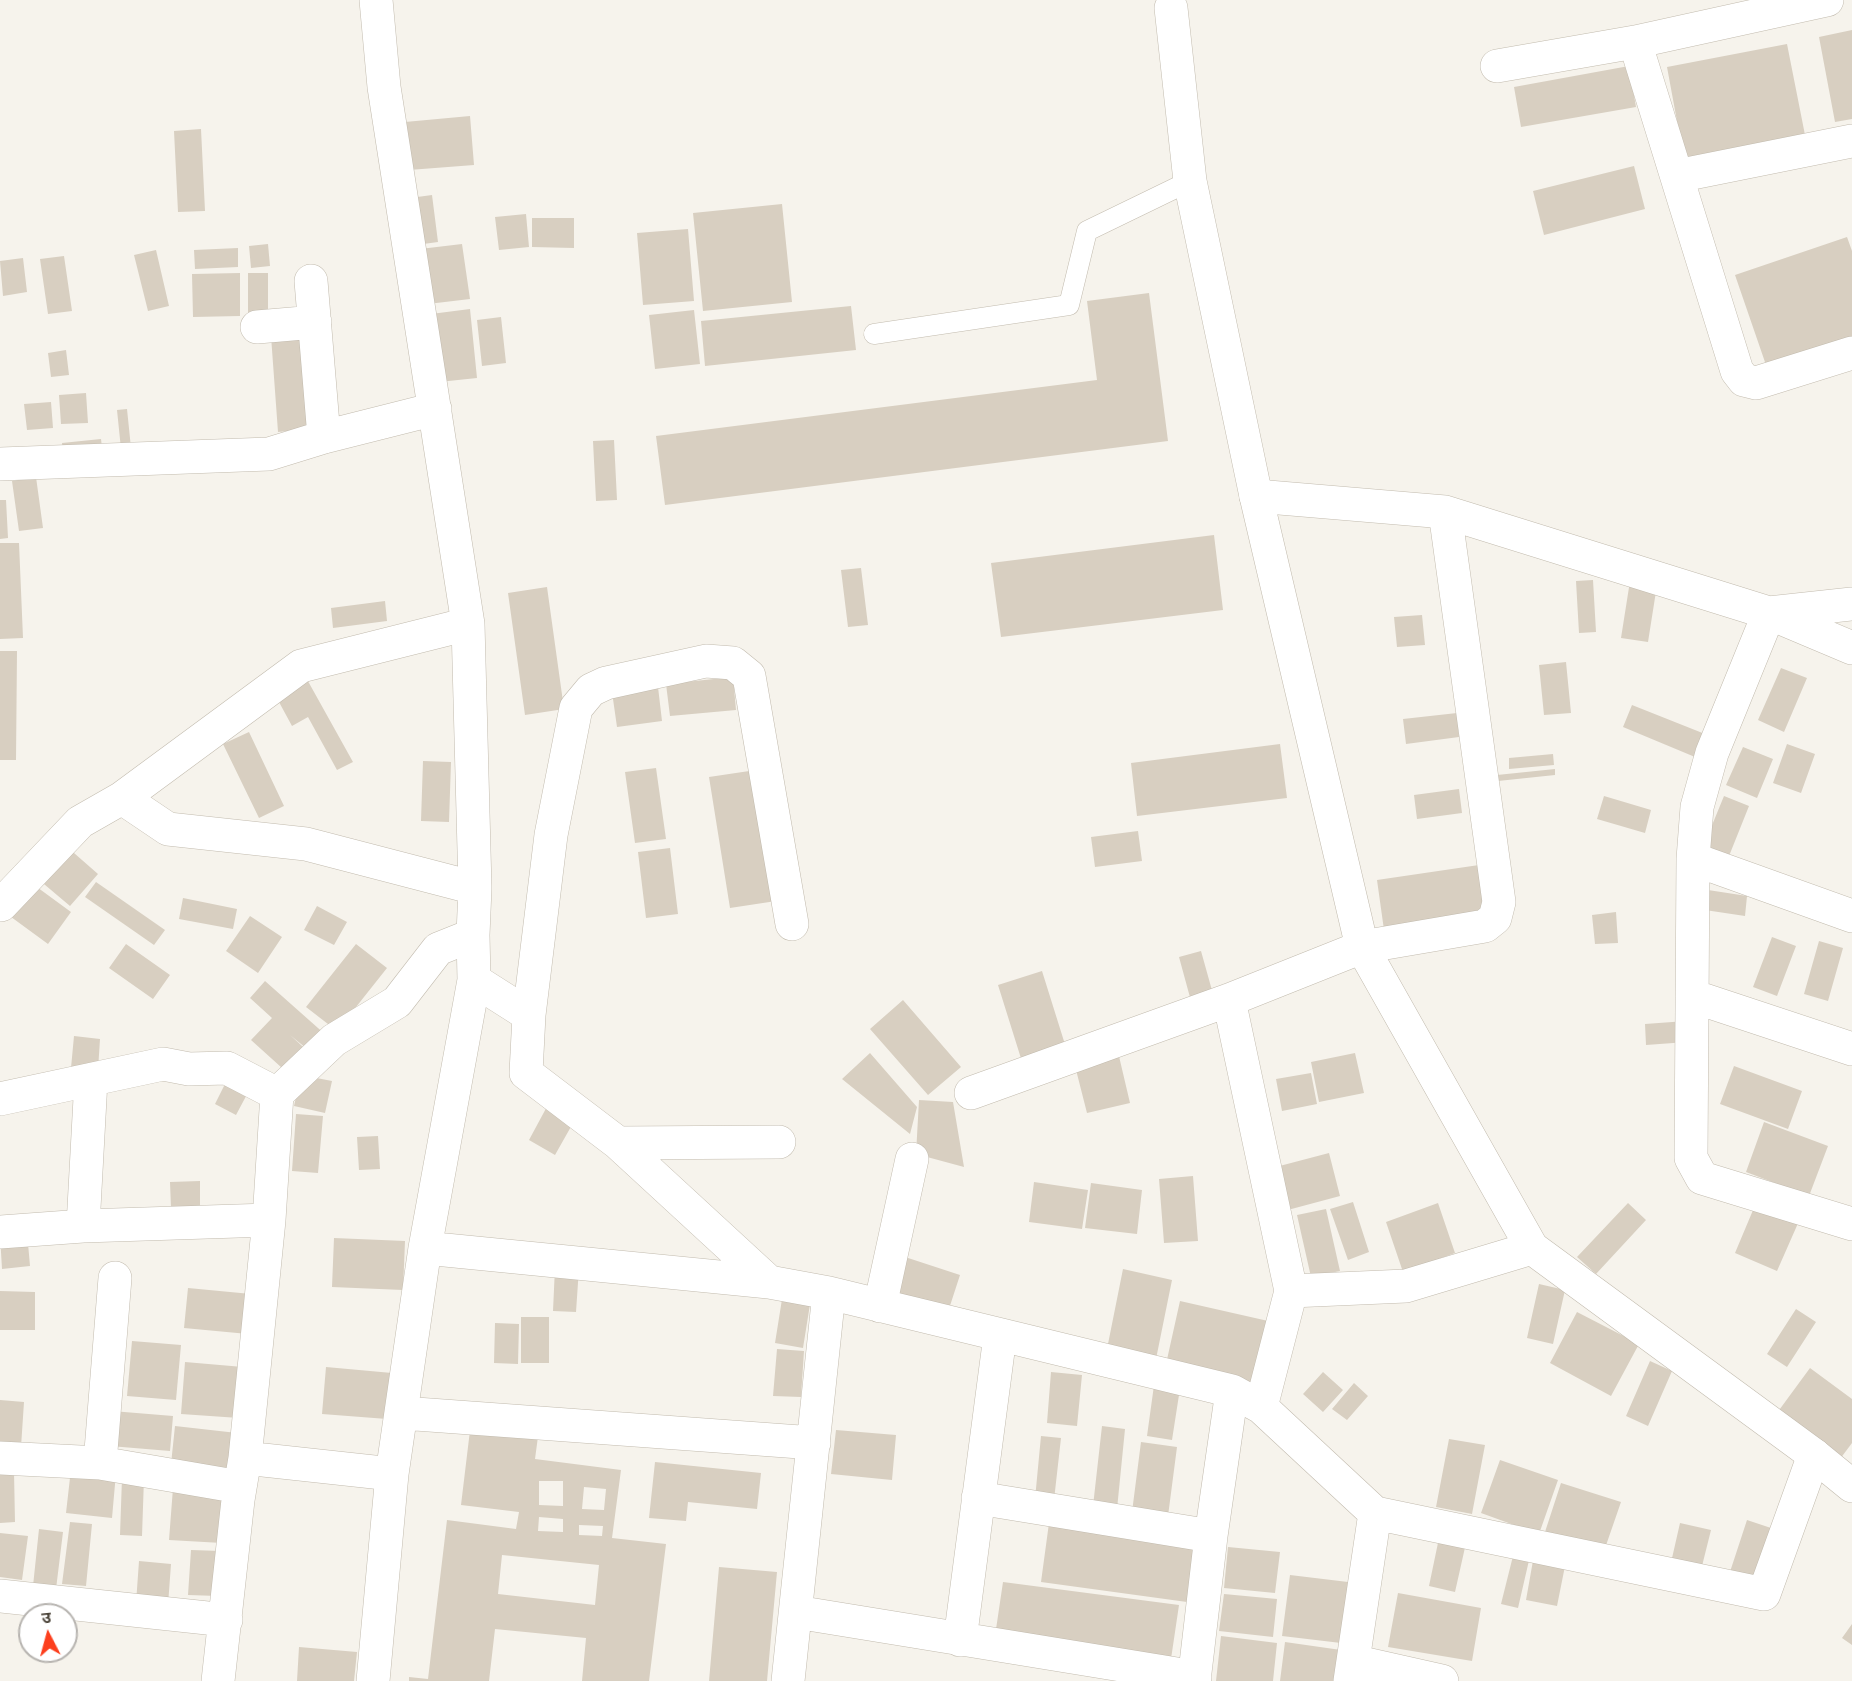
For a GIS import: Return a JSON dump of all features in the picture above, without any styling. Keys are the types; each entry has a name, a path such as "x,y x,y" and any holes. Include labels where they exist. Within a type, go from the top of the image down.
{"street":[{"path":"373,1681 392,1474 425,1248 474,980 475,888 468,624 384,87 376,0"},
{"path":"1497,66 1635,42 1827,0"},
{"path":"1171,8 1190,181 1256,496 1362,947 1532,1248 1814,1455 1852,1486"},
{"path":"1635,42 1737,371 1744,380 1756,383 1852,354"},
{"path":"1677,176 1852,141"},
{"path":"311,281 324,437"},
{"path":"257,327 315,322"},
{"path":"0,464 269,454 324,437 435,409"},
{"path":"1256,496 1445,512 1769,613 1852,648"},
{"path":"971,1093 1229,1000 1362,947 1485,926 1495,918 1499,902 1445,512"},
{"path":"1769,613 1852,604"},
{"path":"1769,613 1712,753 1697,807 1693,859 1691,1158 1702,1178 1852,1224"},
{"path":"1,905 80,822 122,798 301,666 468,624"},
{"path":"770,1282 618,1143 526,1074 529,1016 551,835 576,708 591,690 606,682 706,661 732,663 749,676 792,924"},
{"path":"122,798 168,829 306,844 475,888"},
{"path":"1693,859 1852,916"},
{"path":"218,1681 270,1220 277,1094 334,1040 397,1002 438,949 473,934"},
{"path":"474,980 529,1016"},
{"path":"1692,996 1852,1049"},
{"path":"1229,1000 1291,1292 1261,1407"},
{"path":"0,1099 162,1064 189,1069 227,1068 277,1094"},
{"path":"83,1226 91,1080"},
{"path":"618,1143 779,1142"},
{"path":"880,1306 912,1160"},
{"path":"0,1232 83,1226 270,1220"},
{"path":"425,1248 770,1282 829,1293 1232,1391 1261,1407 1375,1513 1764,1594 1814,1455"},
{"path":"1291,1292 1406,1286 1532,1248"},
{"path":"100,1463 115,1278"},
{"path":"788,1681 829,1293"},
{"path":"960,1640 1000,1336"},
{"path":"796,1612 1194,1679 1211,1536 1232,1391"},
{"path":"402,1413 814,1443"},
{"path":"0,1458 242,1473 392,1474"},
{"path":"978,1498 1211,1536"},
{"path":"1375,1513 1351,1671 1442,1681"},
{"path":"0,1596 226,1620"}],"lane":[{"path":"874,334 1069,305 1087,231 1190,181"}],"building":[{"path":"1852,30 1852,119 1835,122 1819,37"},
{"path":"1787,44 1805,135 1684,159 1667,67"},
{"path":"1629,66 1636,107 1521,127 1514,87"},
{"path":"470,116 474,165 409,170 405,122"},
{"path":"201,129 205,211 178,212 174,131"},
{"path":"1634,166 1645,209 1544,235 1533,191"},
{"path":"432,195 438,242 416,245 410,198"},
{"path":"782,204 792,302 703,311 693,213"},
{"path":"526,214 529,247 499,250 495,217"},
{"path":"532,218 574,218 574,248 532,247"},
{"path":"688,229 694,301 643,305 637,233"},
{"path":"1847,237 1852,251 1852,337 1766,365 1735,275"},
{"path":"268,244 270,266 251,268 249,246"},
{"path":"462,244 470,299 428,304 420,249"},
{"path":"238,248 238,267 195,269 194,250"},
{"path":"156,250 169,306 148,311 134,255"},
{"path":"64,256 72,311 48,314 40,259"},
{"path":"23,258 27,292 3,296 0,261"},
{"path":"240,273 240,316 193,317 192,274"},
{"path":"248,273 268,273 268,317 248,317"},
{"path":"1149,293 1168,441 665,505 656,436 1097,380 1087,301"},
{"path":"851,306 856,350 705,366 701,321"},
{"path":"470,309 477,378 439,382 431,314"},
{"path":"694,310 700,364 655,369 649,315"},
{"path":"501,317 506,363 482,366 477,320"},
{"path":"300,334 307,429 278,432 271,336"},
{"path":"66,350 69,375 51,377 48,353"},
{"path":"86,393 88,423 61,424 59,395"},
{"path":"51,402 53,428 27,430 24,404"},
{"path":"127,409 131,448 121,449 117,410"},
{"path":"101,439 103,456 64,460 62,443"},
{"path":"614,440 617,500 596,501 593,441"},
{"path":"36,477 43,528 19,531 12,481"},
{"path":"0,500 6,500 8,538 0,539"},
{"path":"1214,535 1223,610 1001,637 991,563"},
{"path":"0,543 19,543 23,638 0,639"},
{"path":"861,568 868,625 848,627 841,570"},
{"path":"1593,580 1596,632 1579,633 1576,581"},
{"path":"1630,581 1657,585 1648,642 1621,638"},
{"path":"547,587 564,709 525,715 508,593"},
{"path":"385,601 387,621 333,628 331,608"},
{"path":"1422,615 1425,645 1397,647 1394,617"},
{"path":"0,651 17,651 16,760 0,760"},
{"path":"1566,662 1571,713 1544,715 1539,665"},
{"path":"1781,668 1807,678 1784,732 1758,720"},
{"path":"304,674 353,762 337,770 308,717 292,726 273,691"},
{"path":"733,677 736,710 670,716 666,684"},
{"path":"658,687 662,721 617,727 612,692"},
{"path":"1632,705 1705,734 1695,757 1623,727"},
{"path":"1457,713 1459,737 1406,744 1403,719"},
{"path":"249,732 284,806 259,818 223,744"},
{"path":"1280,744 1287,798 1137,816 1131,763"},
{"path":"1787,744 1815,754 1801,793 1773,783"},
{"path":"1743,747 1773,759 1757,798 1726,785"},
{"path":"1553,754 1554,765 1509,769 1509,758"},
{"path":"423,761 451,762 449,822 421,821"},
{"path":"656,768 666,839 635,843 625,772"},
{"path":"1555,769 1555,775 1498,781 1497,775"},
{"path":"756,770 776,901 730,908 709,777"},
{"path":"1459,789 1462,813 1417,819 1414,795"},
{"path":"1604,796 1651,810 1645,833 1597,819"},
{"path":"1724,796 1749,806 1725,866 1699,857"},
{"path":"1138,831 1142,861 1095,867 1091,837"},
{"path":"66,846 98,874 70,906 38,879"},
{"path":"670,848 678,914 646,918 638,852"},
{"path":"1479,865 1487,915 1384,930 1377,880"},
{"path":"30,882 71,912 48,944 7,914"},
{"path":"96,882 165,930 154,945 85,897"},
{"path":"1708,890 1747,896 1745,916 1705,910"},
{"path":"183,898 237,909 233,929 179,919"},
{"path":"317,906 347,922 334,945 304,930"},
{"path":"1616,912 1618,943 1595,944 1592,915"},
{"path":"250,916 282,937 258,973 226,951"},
{"path":"1772,937 1796,946 1777,996 1753,987"},
{"path":"1819,941 1843,948 1828,1001 1804,994"},
{"path":"126,944 170,975 153,999 109,968"},
{"path":"356,944 387,968 337,1031 306,1007"},
{"path":"1201,951 1213,994 1191,1001 1179,957"},
{"path":"1042,971 1068,1054 1024,1068 998,985"},
{"path":"265,981 327,1036 312,1053 290,1035 312,1055 292,1077 251,1040 272,1018 250,998"},
{"path":"903,1000 961,1067 928,1095 870,1029"},
{"path":"1686,1021 1687,1042 1646,1045 1645,1024"},
{"path":"74,1036 100,1039 98,1070 71,1068"},
{"path":"1118,1052 1130,1103 1087,1113 1074,1062"},
{"path":"870,1053 917,1107 910,1134 842,1079"},
{"path":"1355,1053 1364,1093 1319,1102 1311,1062"},
{"path":"1734,1066 1802,1091 1788,1129 1720,1104"},
{"path":"1311,1073 1317,1104 1282,1111 1276,1079"},
{"path":"230,1074 252,1085 236,1115 215,1104"},
{"path":"301,1075 332,1081 325,1113 294,1106"},
{"path":"919,1100 953,1102 964,1167 916,1154"},
{"path":"550,1101 577,1116 555,1155 529,1140"},
{"path":"296,1114 323,1116 318,1173 292,1171"},
{"path":"1764,1122 1828,1146 1809,1196 1746,1172"},
{"path":"378,1136 380,1169 359,1170 357,1137"},
{"path":"1329,1153 1340,1196 1284,1211 1272,1168"},
{"path":"1193,1176 1198,1241 1164,1243 1159,1179"},
{"path":"200,1181 200,1207 171,1208 170,1182"},
{"path":"1034,1182 1088,1190 1082,1229 1029,1222"},
{"path":"1091,1183 1142,1190 1137,1234 1085,1228"},
{"path":"1353,1202 1369,1252 1348,1260 1330,1209"},
{"path":"1438,1203 1455,1253 1403,1272 1386,1222"},
{"path":"1628,1203 1646,1220 1596,1274 1577,1257"},
{"path":"1756,1203 1799,1221 1777,1271 1735,1253"},
{"path":"1326,1209 1340,1271 1311,1277 1297,1215"},
{"path":"27,1232 30,1266 2,1269 0,1235"},
{"path":"334,1238 405,1241 403,1290 332,1287"},
{"path":"902,1256 960,1275 947,1315 889,1296"},
{"path":"555,1267 579,1268 576,1312 553,1311"},
{"path":"1123,1269 1172,1280 1156,1359 1107,1349"},
{"path":"1539,1284 1565,1290 1553,1344 1527,1338"},
{"path":"188,1288 251,1294 248,1334 184,1328"},
{"path":"0,1291 35,1292 35,1330 0,1330"},
{"path":"783,1293 811,1298 803,1348 775,1343"},
{"path":"1180,1301 1277,1323 1262,1386 1166,1364"},
{"path":"1796,1309 1816,1322 1787,1367 1767,1354"},
{"path":"1577,1312 1639,1344 1611,1396 1550,1363"},
{"path":"521,1317 549,1317 549,1363 521,1363"},
{"path":"495,1323 519,1324 518,1364 494,1363"},
{"path":"132,1341 181,1345 176,1400 127,1396"},
{"path":"777,1349 804,1351 801,1397 773,1396"},
{"path":"1650,1361 1672,1371 1648,1426 1626,1416"},
{"path":"185,1362 243,1367 239,1418 181,1414"},
{"path":"326,1367 392,1373 387,1419 322,1414"},
{"path":"1810,1368 1852,1399 1852,1443 1837,1463 1774,1417"},
{"path":"1051,1372 1082,1375 1077,1426 1047,1423"},
{"path":"1323,1372 1343,1390 1323,1412 1303,1394"},
{"path":"1155,1378 1181,1382 1172,1440 1147,1436"},
{"path":"1354,1383 1368,1396 1347,1420 1332,1409"},
{"path":"0,1400 24,1402 21,1447 0,1446"},
{"path":"112,1411 173,1416 170,1451 110,1446"},
{"path":"471,1422 539,1429 535,1459 621,1470 612,1538 666,1544 649,1681 582,1681 586,1638 495,1629 489,1681 409,1681 409,1677 428,1679 447,1520 516,1529 519,1512 461,1505","holes":["539,1481 563,1481 563,1506 539,1505","584,1487 606,1489 604,1510 582,1509","539,1517 563,1519 563,1532 538,1531","579,1525 603,1526 602,1536 579,1535","502,1555 599,1565 595,1605 498,1594"]},
{"path":"175,1426 237,1433 233,1471 171,1464"},
{"path":"1102,1426 1125,1429 1117,1509 1093,1506"},
{"path":"836,1430 896,1435 892,1480 831,1474"},
{"path":"1041,1436 1061,1438 1054,1500 1035,1499"},
{"path":"1449,1439 1485,1445 1472,1514 1436,1507"},
{"path":"1141,1442 1177,1447 1168,1516 1132,1512"},
{"path":"1500,1460 1558,1480 1539,1534 1481,1513"},
{"path":"655,1462 761,1473 757,1509 688,1502 686,1521 649,1518"},
{"path":"71,1469 116,1473 112,1518 66,1513"},
{"path":"0,1472 14,1472 15,1522 0,1523"},
{"path":"122,1478 144,1478 142,1536 120,1535"},
{"path":"1561,1483 1621,1502 1603,1554 1544,1535"},
{"path":"173,1488 225,1492 222,1543 169,1540"},
{"path":"1747,1520 1780,1531 1760,1591 1727,1581"},
{"path":"70,1522 92,1524 86,1586 62,1584"},
{"path":"1049,1523 1195,1543 1187,1602 1041,1582"},
{"path":"1680,1523 1711,1530 1700,1574 1670,1567"},
{"path":"39,1529 63,1532 56,1589 33,1586"},
{"path":"0,1533 28,1536 22,1580 0,1577"},
{"path":"1439,1538 1466,1543 1455,1592 1429,1586"},
{"path":"1228,1547 1280,1552 1275,1593 1224,1588"},
{"path":"191,1550 221,1551 218,1596 188,1595"},
{"path":"1514,1552 1530,1556 1518,1608 1501,1604"},
{"path":"1534,1555 1566,1561 1557,1606 1526,1600"},
{"path":"139,1561 171,1564 168,1605 136,1603"},
{"path":"719,1567 777,1572 767,1681 709,1681"},
{"path":"1290,1575 1348,1582 1341,1643 1282,1636"},
{"path":"1003,1582 1179,1605 1171,1659 995,1636"},
{"path":"1398,1593 1481,1608 1472,1661 1388,1647"},
{"path":"1224,1594 1277,1599 1273,1637 1219,1631"},
{"path":"1852,1624 1852,1645 1842,1638"},
{"path":"1221,1636 1277,1643 1273,1681 1216,1681"},
{"path":"1285,1642 1341,1650 1336,1681 1280,1681"},
{"path":"299,1647 357,1652 354,1681 297,1681"}]}
